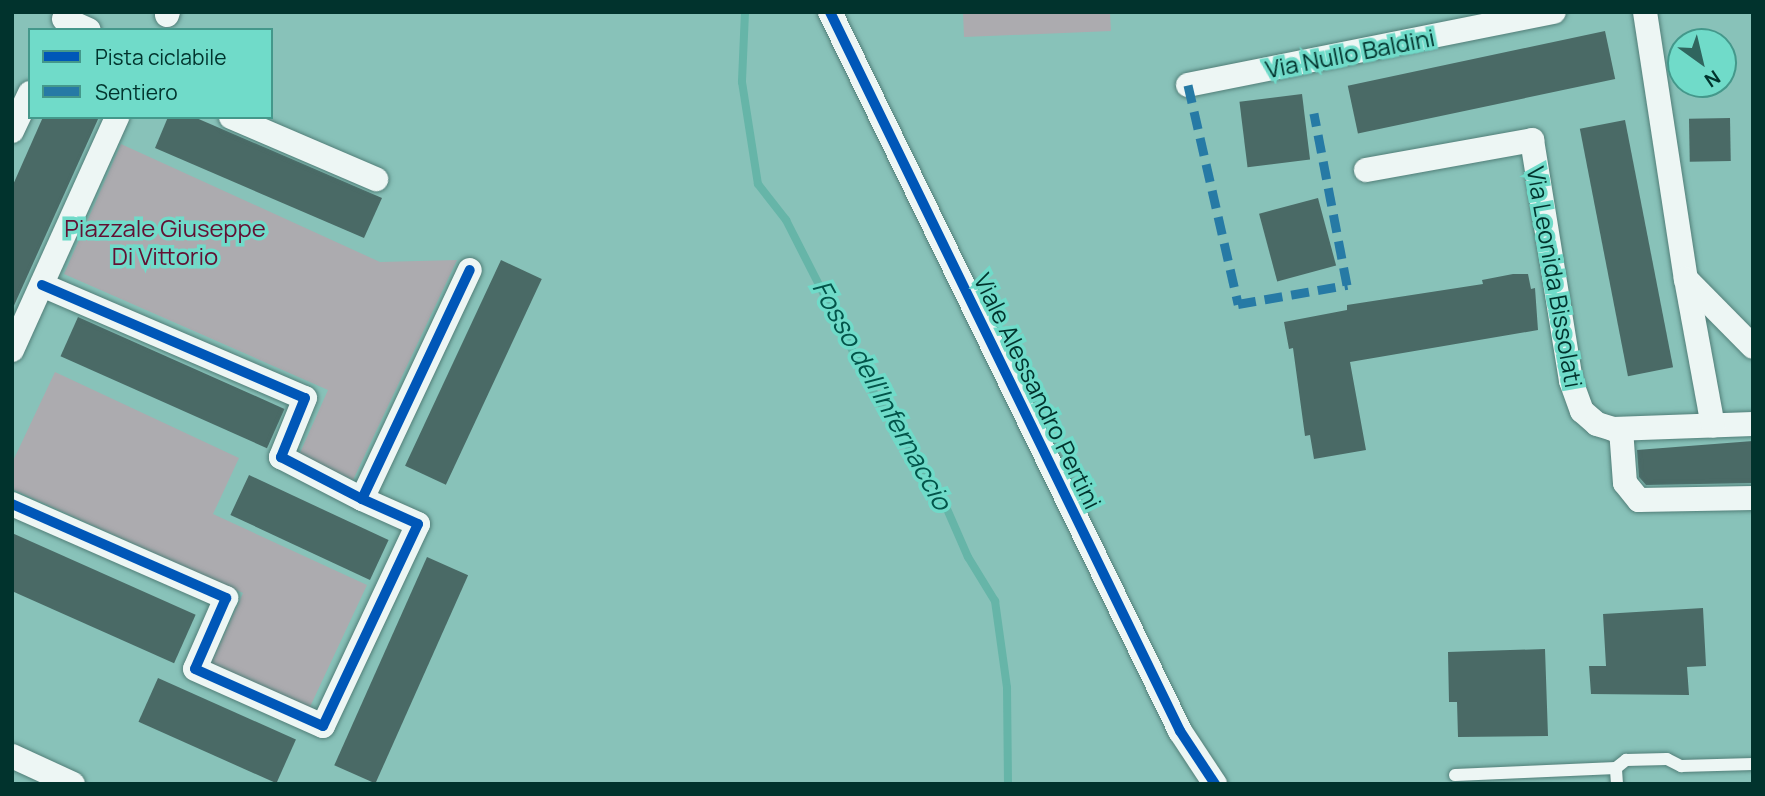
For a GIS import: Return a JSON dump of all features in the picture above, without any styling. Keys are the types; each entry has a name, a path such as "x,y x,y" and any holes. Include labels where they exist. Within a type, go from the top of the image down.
{"street":[{"name":"Viale Alessandro Pertini","path":"830,12 1180,731 1215,784"},
{"name":"Via Nullo Baldini","path":"1188,85 1553,12"},
{"path":"1645,12 1686,279 1713,426"},
{"path":"63,20 84,28"},
{"path":"12,131 28,97"},
{"path":"12,350 116,119"},
{"path":"236,119 376,179"},
{"name":"Via Leonida Bissolati","path":"1366,170 1532,140 1574,393 1590,419 1622,429"},
{"path":"362,499 470,270"},
{"path":"1686,279 1753,347"},
{"path":"12,503 226,598 195,669 323,726 418,524 362,499 281,457 305,398 42,285"},
{"path":"1753,424 1622,429 1625,483 1639,500 1753,498"},
{"path":"12,757 73,784"}],"lane":[{"path":"1455,775 1616,768 1626,760 1667,759 1681,766 1753,764"},
{"path":"1616,768 1617,784"}],"green space":[{"path":"963,12 1110,12 1111,31 964,37"},
{"name":"Piazzale Giuseppe Di Vittorio","path":"121,144 380,262 457,260 353,480 299,455 328,390 64,274"},
{"path":"55,372 239,458 213,514 367,585 309,709 211,664 243,593 12,489 12,463"}],"building":[{"path":"1605,31 1615,79 1358,134 1348,86"},
{"path":"1302,94 1310,160 1248,167 1239,102"},
{"path":"1730,118 1731,161 1690,162 1689,119"},
{"path":"42,119 98,119 12,310 12,187"},
{"path":"167,119 199,119 382,198 364,238 155,148"},
{"path":"1625,120 1673,367 1628,376 1580,129"},
{"path":"1318,198 1336,266 1277,281 1259,214"},
{"path":"501,260 542,279 446,485 405,466"},
{"path":"1528,274 1531,289 1535,288 1538,330 1350,362 1366,450 1314,459 1310,435 1305,436 1293,348 1289,349 1284,322 1347,310 1347,305 1483,284 1482,280"},
{"path":"78,317 284,409 267,448 61,356"},
{"path":"1753,441 1753,483 1646,485 1639,477 1637,450"},
{"path":"249,475 389,540 370,580 230,515"},
{"path":"12,533 196,615 174,663 12,591"},
{"path":"427,557 468,575 375,784 334,765"},
{"path":"1703,608 1706,666 1687,667 1689,695 1591,694 1589,666 1606,666 1603,614"},
{"path":"1545,649 1548,736 1458,737 1457,702 1449,702 1448,652"},
{"path":"158,678 296,739 276,783 138,722"}],"waterway":[{"name":"Fosso dell'Infernaccio","path":"745,12 742,82 758,184 786,220 876,397 940,493 968,557 995,601 1007,688 1008,784"}],"marked path":[{"path":"1188,85 1238,304 1347,285 1314,113"}],"cycle path":[{"path":"830,12 1180,731 1215,784"},
{"path":"42,285 305,398 281,457 362,499 470,270"},
{"path":"12,504 226,598 195,669 323,726 418,524 362,499"}]}
